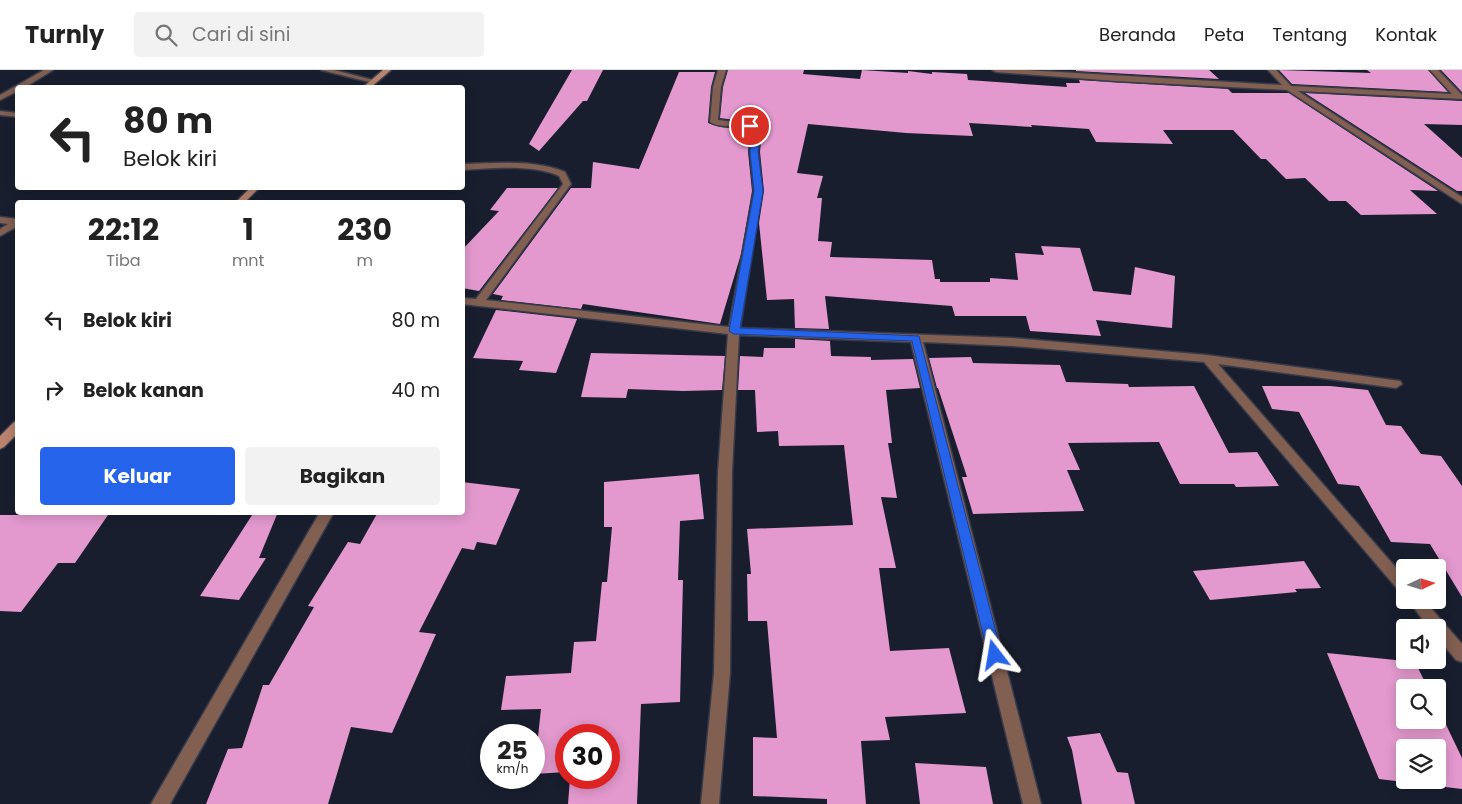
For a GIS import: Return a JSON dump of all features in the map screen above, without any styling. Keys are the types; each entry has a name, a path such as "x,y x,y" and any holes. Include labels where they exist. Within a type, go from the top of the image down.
{"street":[{"path":"23,85 49,70"},
{"path":"325,70 373,81"},
{"path":"369,85 387,70"},
{"path":"710,804 722,673 725,472 734,331 758,191 754,152 756,131 754,128 746,125 714,122 717,87 722,70"},
{"path":"996,70 1115,79 1460,96"},
{"path":"1111,70 1115,79"},
{"path":"1272,70 1289,88 1462,201"},
{"path":"1434,70 1460,96"},
{"path":"0,98 15,90"},
{"path":"0,113 15,115"},
{"path":"465,167 520,167 551,170 560,172 566,178 567,184 566,188 479,302"},
{"path":"242,200 253,190"},
{"path":"0,220 15,222"},
{"path":"0,233 15,223"},
{"path":"465,301 734,331 1012,342 1207,358 1396,384"},
{"path":"916,338 1032,804"},
{"path":"1207,358 1396,578"},
{"path":"0,444 15,428"},
{"path":"160,804 325,515"},
{"path":"1423,609 1462,655"}],"building":[{"path":"572,70 603,70 587,101 583,101 539,151 529,144"},
{"path":"728,70 804,70 803,74 860,79 862,70 908,73 908,71 932,74 932,72 967,74 968,80 1067,87 1066,83 1080,83 1079,80 1228,89 1232,93 1289,93 1438,191 1410,190 1437,214 1361,215 1346,201 1329,201 1305,178 1286,179 1266,159 1261,159 1233,130 1163,130 1173,144 1096,142 1089,129 1031,125 1032,127 969,123 973,136 906,133 808,124 797,173 823,176 817,198 822,198 818,241 832,242 830,257 932,260 935,279 940,279 940,282 990,282 990,278 1018,280 1015,253 1044,255 1041,246 1080,248 1093,291 1131,295 1135,267 1175,276 1172,328 1096,320 1101,336 1030,331 1026,316 955,316 952,306 825,296 829,329 795,328 794,299 767,300 759,223 764,191 760,152 762,131 750,122 720,118 723,87"},
{"path":"1209,70 1219,79 1076,71"},
{"path":"1279,70 1371,73 1367,70 1428,70 1448,92 1292,84"},
{"path":"1441,70 1462,70 1462,92"},
{"path":"679,72 715,72 711,87 708,123 720,127 742,129 750,133 748,152 752,191 741,254 720,324 583,304 581,309 501,300 503,296 493,294 571,188 591,188 593,162 639,169"},
{"path":"1305,93 1462,101 1462,125 1424,124 1462,158 1462,191 1457,191"},
{"path":"507,188 558,188 479,291 465,289 465,247 499,211 490,210"},
{"path":"496,310 577,319 556,373 519,370 523,361 473,358"},
{"path":"795,339 830,341 831,356 871,357 871,360 913,359 920,388 886,390 892,443 888,443 897,498 881,497 896,568 879,568 890,651 949,648 966,713 885,717 890,740 861,741 866,804 827,804 827,799 753,796 753,737 777,738 767,621 748,621 747,574 751,574 747,529 853,525 844,445 779,446 778,431 757,432 755,390 738,390 740,356 763,357 764,348 795,348"},
{"path":"591,353 725,356 722,390 628,389 626,398 581,397"},
{"path":"971,357 973,363 1060,365 1066,382 1128,384 1129,387 1194,386 1229,453 1257,452 1279,486 1236,487 1234,484 1180,484 1159,442 1068,443 1080,470 1067,470 1084,511 973,514 962,477 967,477 937,388 929,358"},
{"path":"1262,386 1330,386 1368,390 1386,425 1401,426 1421,454 1441,456 1462,486 1462,597 1446,570 1446,559 1439,559 1430,544 1391,542 1359,486 1338,484 1299,412 1272,409"},
{"path":"699,474 704,519 680,521 678,580 683,580 680,702 641,704 637,804 568,804 569,789 620,789 620,724 555,724 555,773 545,773 545,724 539,724 541,709 501,710 506,676 571,673 574,642 596,641 602,582 607,582 612,527 604,527 604,482"},
{"path":"465,482 520,489 496,545 477,542 474,550 462,548 419,632 436,634 392,733 351,727 328,804 206,804 228,749 242,748 263,685 269,685 314,607 308,606 348,542 360,544 376,515 465,515"},
{"path":"0,515 108,515 75,563 58,563 21,612 0,611"},
{"path":"252,515 277,515 259,558 266,558 239,600 200,596"},
{"path":"1304,561 1321,588 1295,589 1297,592 1210,600 1193,571"},
{"path":"1327,653 1396,660 1396,669 1418,669 1424,679 1396,679 1396,729 1446,729 1446,725 1462,758 1462,789 1446,787 1446,739 1396,739 1396,781 1379,779"},
{"path":"1100,733 1117,772 1128,773 1135,804 1082,804 1072,750 1067,737"},
{"path":"915,763 986,767 993,804 920,804"}],"route":[{"path":"750,126 756,131 754,152 758,191 734,331 916,338 995,655"}]}
